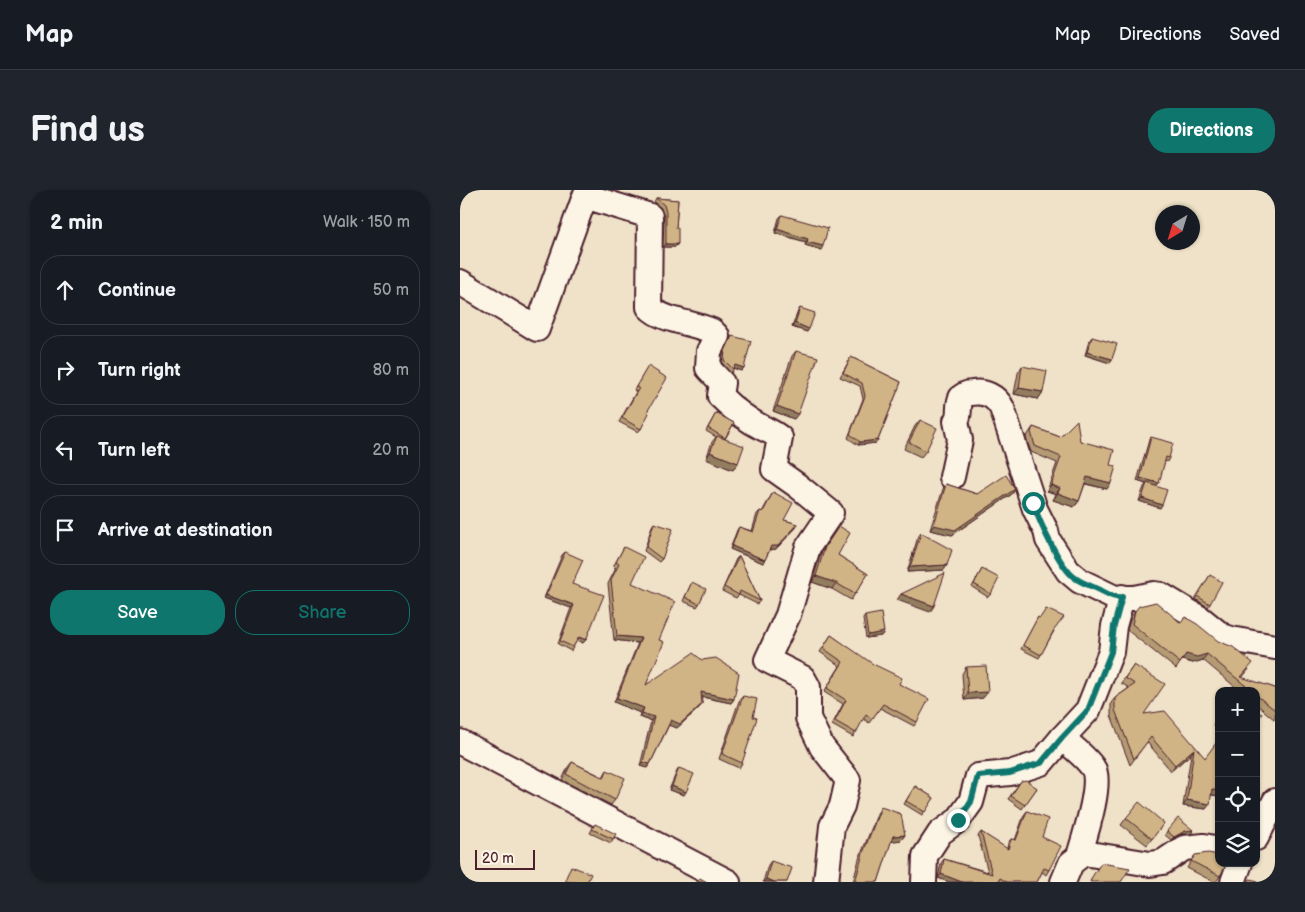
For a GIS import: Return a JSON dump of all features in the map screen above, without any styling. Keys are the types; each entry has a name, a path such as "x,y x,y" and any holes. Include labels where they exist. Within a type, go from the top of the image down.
{"street":[{"path":"460,282 537,330 585,196 650,216 649,307 665,316 712,331 717,336 708,351 708,368 722,383 720,396 739,412 780,438 774,469 798,486 831,514 808,547 788,615 768,660 803,678 808,688 808,718 822,747 848,780 842,806 832,826 826,882"},
{"path":"952,477 960,440 956,421 960,416 959,406 961,399 966,394 983,391 996,400 1002,408 1035,510 1046,531 1048,540 1065,567 1080,580 1115,598 1161,595 1201,619 1222,636 1275,647"},
{"path":"924,882 925,856 940,833 958,820 971,802 978,776 1010,773 1041,763 1088,710 1111,652 1114,626 1122,597"},
{"path":"1062,738 1094,769 1097,783 1079,856"},
{"path":"460,742 728,882"},
{"path":"1260,834 1275,800"},
{"path":"1063,882 1071,863 1084,853 1150,864 1163,862 1184,848 1204,846 1215,848"},
{"path":"1233,882 1239,867"}],"building":[{"path":"656,198 678,200 676,228 678,228 678,244 666,244 666,212 664,205"},
{"path":"782,215 828,228 823,246 807,242 808,239 777,229"},
{"path":"800,308 815,313 809,329 795,323"},
{"path":"732,336 751,341 744,368 735,365 733,369 724,360 725,351"},
{"path":"1092,337 1117,344 1112,359 1087,352"},
{"path":"796,351 818,357 798,414 777,406"},
{"path":"851,357 901,382 878,440 860,442 850,434 865,396 862,383 843,373"},
{"path":"648,366 667,378 647,412 649,413 641,429 622,418 639,388 636,387"},
{"path":"1022,366 1047,371 1043,392 1019,388"},
{"path":"716,413 734,423 725,438 708,428"},
{"path":"920,420 937,428 926,451 909,442"},
{"path":"1077,420 1080,441 1114,450 1110,465 1116,466 1111,483 1087,477 1079,501 1058,493 1060,488 1051,485 1061,457 1035,446 1031,432 1033,427 1060,437"},
{"path":"717,436 744,446 738,463 710,452"},
{"path":"1151,437 1173,443 1169,458 1166,457 1159,483 1140,478"},
{"path":"1006,475 1015,489 955,530 934,525 946,484 977,494"},
{"path":"1147,483 1167,490 1162,505 1142,498"},
{"path":"773,492 793,503 784,520 798,524 778,546 771,546 765,560 732,546 739,527 753,532 760,511 763,512"},
{"path":"654,523 673,529 662,559 646,547"},
{"path":"839,526 850,533 838,555 868,574 855,594 836,583 816,576 825,547"},
{"path":"921,533 952,550 947,565 910,567"},
{"path":"624,547 644,557 632,583 675,602 659,640 664,642 646,685 693,653 702,660 716,658 739,673 734,699 701,692 702,704 680,724 671,720 650,764 643,762 654,717 642,713 644,708 617,698 641,638 617,636 611,580 619,564 616,562"},
{"path":"565,552 583,560 572,584 604,595 586,640 579,637 573,647 560,641 574,605 546,595"},
{"path":"739,556 760,601 740,591 739,595 724,587"},
{"path":"982,569 999,578 991,594 974,584"},
{"path":"945,573 934,606 901,594"},
{"path":"1210,575 1222,582 1210,604 1197,596"},
{"path":"692,582 706,589 699,604 685,597"},
{"path":"1156,602 1181,623 1185,617 1218,641 1233,647 1253,663 1241,677 1275,688 1275,710 1260,698 1260,687 1247,687 1207,654 1197,657 1186,654 1180,663 1132,624 1135,611 1139,606"},
{"path":"1046,609 1064,617 1054,630 1041,655 1023,645 1038,617 1040,618"},
{"path":"881,613 884,632 868,635 865,616"},
{"path":"831,635 873,664 902,678 899,684 929,699 917,722 883,704 872,719 866,714 856,733 835,721 846,700 827,688 843,662 823,648"},
{"path":"1134,665 1165,684 1144,714 1165,711 1205,758 1215,744 1215,789 1212,789 1210,804 1187,800 1194,749 1175,765 1151,737 1134,759 1115,710 1115,698 1135,684 1125,678"},
{"path":"986,666 988,692 968,693 966,667"},
{"path":"743,696 757,699 753,717 757,718 742,763 722,754"},
{"path":"572,762 604,778 607,770 625,778 615,800 566,774"},
{"path":"679,768 694,774 686,792 672,786"},
{"path":"1026,780 1037,788 1025,805 1011,796 1021,781"},
{"path":"915,786 934,798 925,812 906,801"},
{"path":"1139,802 1164,823 1152,839 1126,818"},
{"path":"881,807 901,814 905,835 893,836 878,882 855,882 863,853"},
{"path":"1027,811 1048,819 1042,837 1061,846 1049,870 1044,868 1037,882 1007,882 1000,878 998,882 962,882 941,874 944,859 992,874 981,832 1008,849 1011,839 1016,840"},
{"path":"1178,818 1193,830 1185,831 1174,837 1167,831"},
{"path":"595,824 616,834 613,839 592,829"},
{"path":"1208,853 1215,854 1215,867 1225,867 1220,876 1191,861 1195,855"},
{"path":"771,861 792,868 787,882 775,882 766,879"},
{"path":"1101,863 1130,868 1121,882 1090,882"},
{"path":"571,866 591,874 587,882 569,882 565,880"},
{"path":"700,878 707,882 697,882"},
{"path":"1250,879 1258,881 1248,882"}],"route":[{"path":"958,820 971,802 978,776 1010,773 1041,763 1088,710 1111,652 1114,626 1122,597 1115,598 1071,574 1048,540 1046,531 1033,503"}]}
